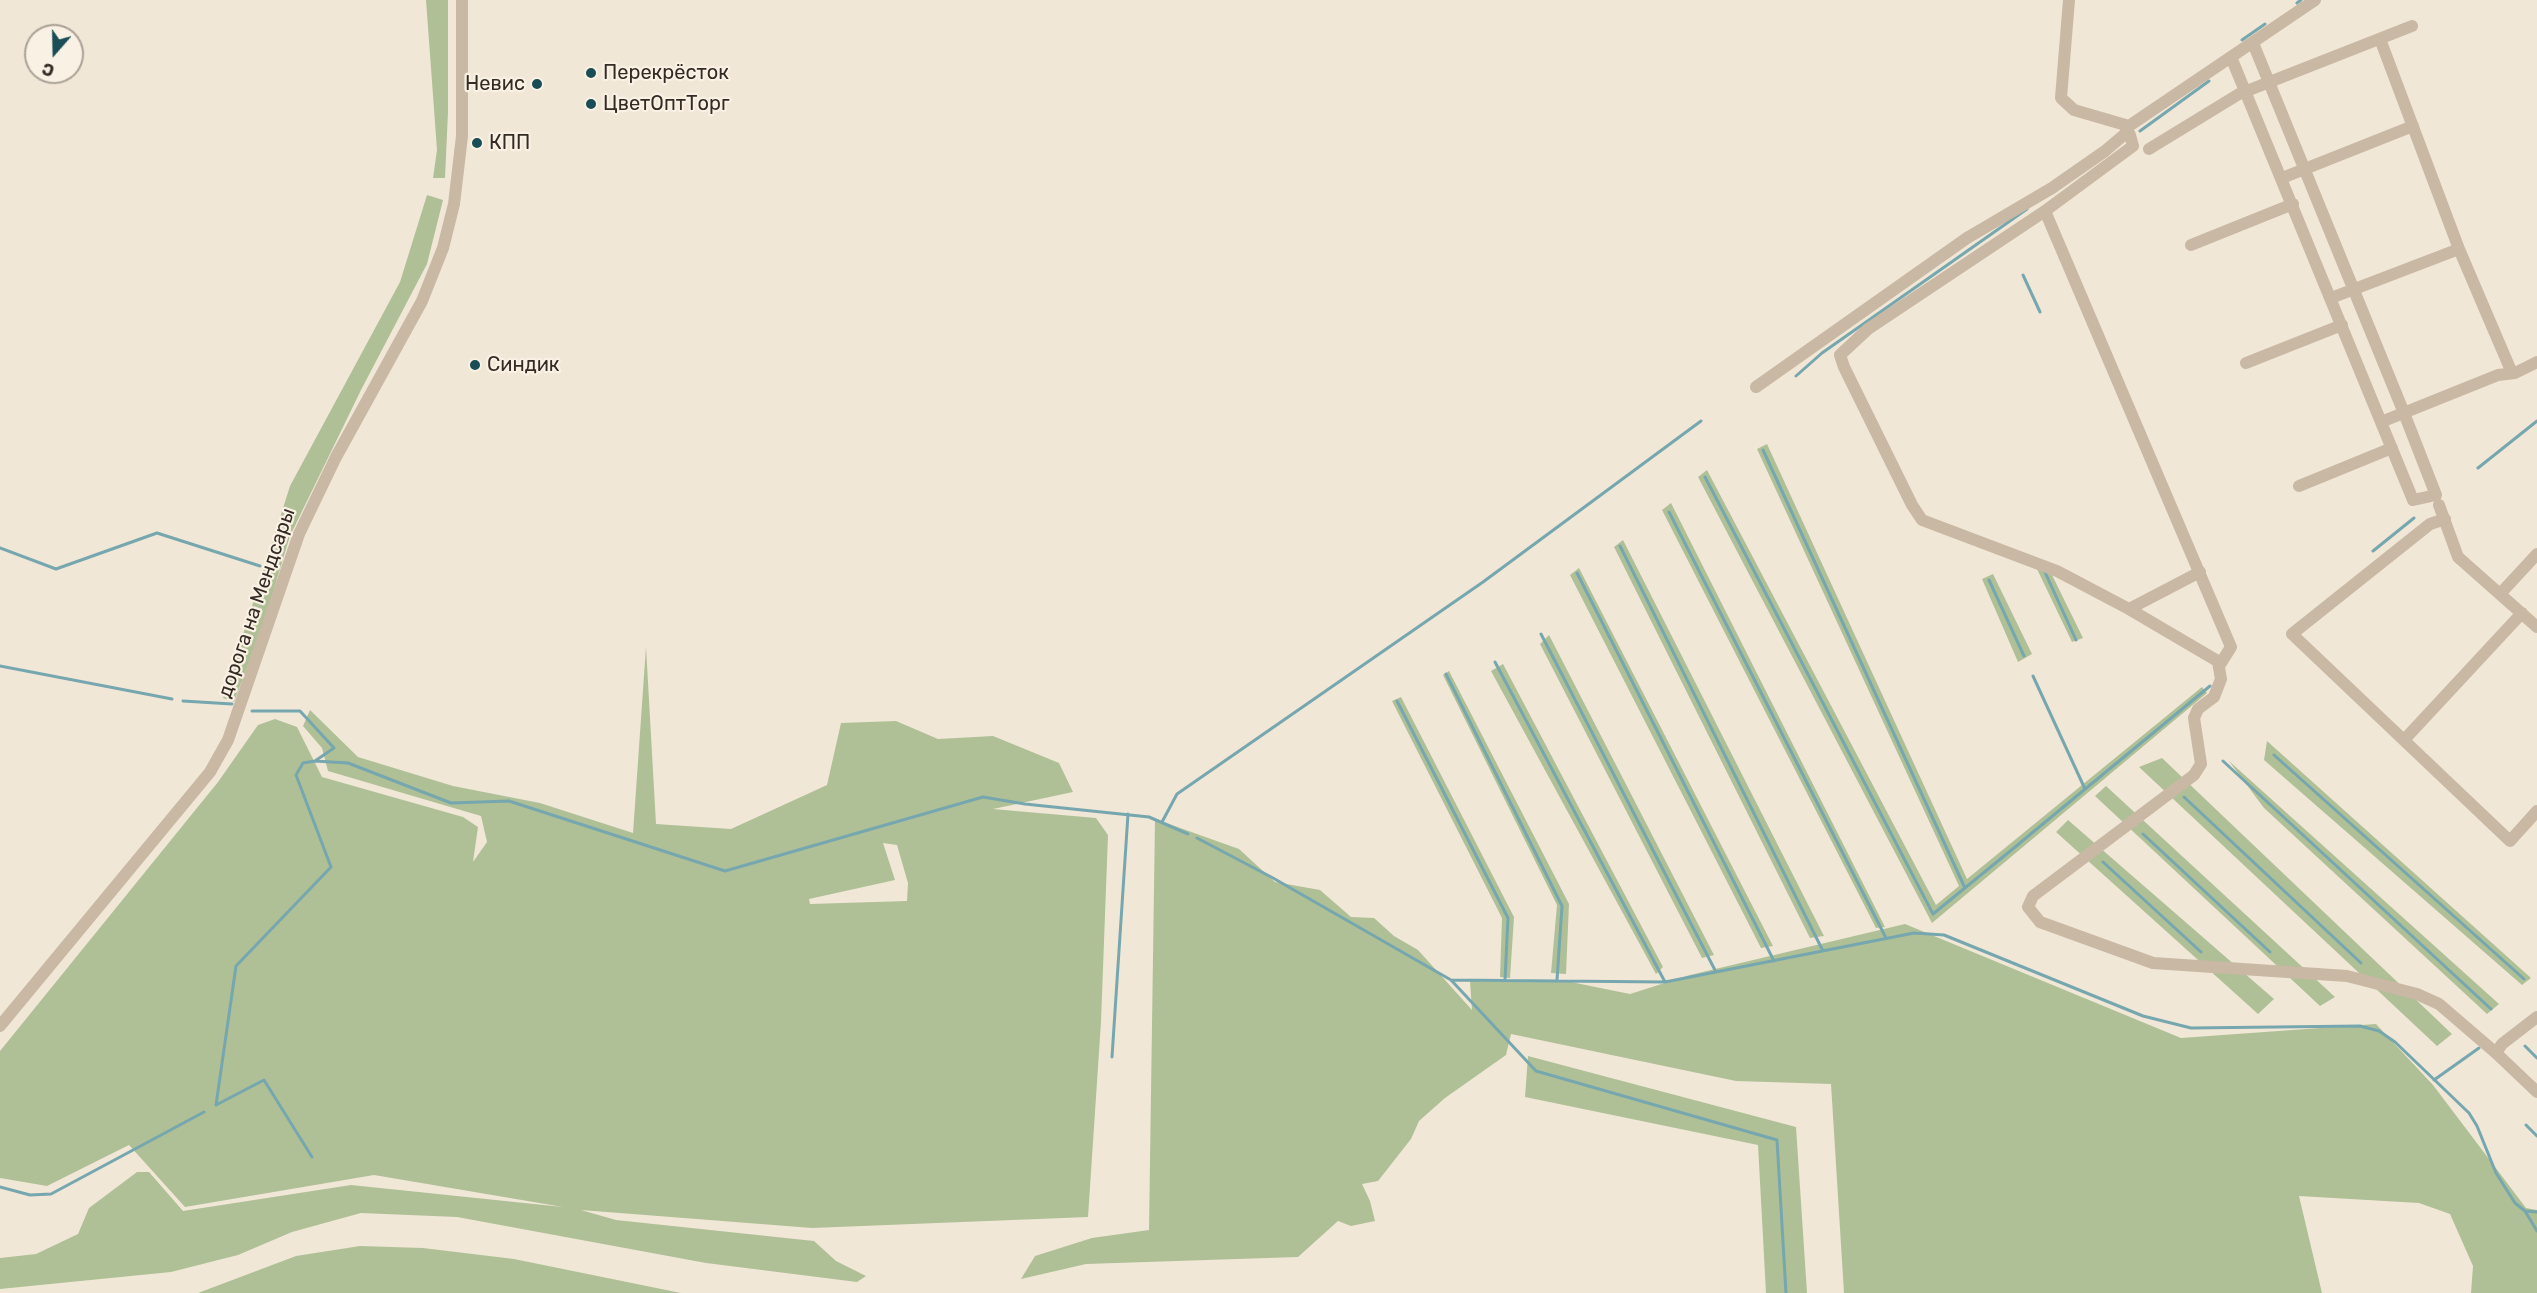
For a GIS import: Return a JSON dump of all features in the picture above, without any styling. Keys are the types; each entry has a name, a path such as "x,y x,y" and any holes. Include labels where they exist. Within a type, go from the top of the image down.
{"street":[{"name":"дорога на Мендсары","path":"0,1026 210,772 228,740 299,534 336,457 422,301 443,248 454,204 462,136 462,0"},
{"path":"2045,211 2231,647 2221,663 2129,609 2057,571 1922,520 1912,505 1840,355 1868,329 2045,211 2133,146 2127,130 2074,110 2061,98 2069,0"},
{"path":"1756,387 1967,238 2052,188 2105,151 2127,130 2315,0"},
{"path":"2149,150 2239,94 2412,26"},
{"path":"2380,39 2459,249 2512,374"},
{"path":"2230,57 2282,178 2413,500 2436,495 2253,43"},
{"path":"2282,178 2413,126"},
{"path":"2191,245 2292,204"},
{"path":"2331,298 2459,249"},
{"path":"2246,363 2342,325"},
{"path":"2381,422 2498,375 2512,374 2537,362"},
{"path":"2299,486 2392,448"},
{"path":"2439,505 2458,557 2537,627"},
{"path":"2445,519 2430,524 2292,634 2510,841 2537,811"},
{"path":"2500,594 2537,554"},
{"path":"2129,609 2200,572"},
{"path":"2404,740 2522,613"},
{"path":"2218,662 2221,679 2214,697 2198,709 2194,718 2201,764 2194,775 2033,896 2028,907 2040,922 2152,963 2347,976 2417,994 2439,1004 2537,1092"},
{"path":"2496,1053 2502,1044 2537,1017"}],"green space":[{"path":"426,0 448,0 448,112 445,178 433,178 437,150"},
{"path":"427,195 443,200 427,264 361,390 290,536 263,625 234,702 223,698 290,486 400,282"},
{"path":"1767,444 1967,879 2202,687 2207,693 1932,923 1698,477 1707,470 1936,905 1959,886 1757,449"},
{"path":"1671,503 1885,927 1876,928 1662,510"},
{"path":"1623,540 1824,936 1810,938 1614,547"},
{"path":"1579,568 1773,946 1761,948 1570,575"},
{"path":"2037,569 2052,575 2083,638 2072,642"},
{"path":"1993,574 2032,654 2018,662 1982,579"},
{"path":"1549,635 1714,955 1702,958 1540,644"},
{"path":"646,647 656,824 731,829 827,785 841,723 896,721 938,739 993,736 1059,763 1073,792 993,809 1096,818 1108,835 1101,1022 1088,1217 812,1228 581,1210 616,1220 814,1241 836,1261 866,1276 857,1282 706,1263 457,1217 361,1213 292,1232 238,1255 171,1272 0,1289 0,1258 36,1254 78,1234 89,1208 137,1172 149,1172 183,1211 351,1185 563,1207 374,1175 185,1207 129,1145 47,1186 0,1178 0,1051 218,782 258,725 275,719 297,727 322,777 463,817 478,827 473,862 487,842 481,816 328,771 322,748 303,726 310,710 358,757 453,786 540,803 633,833","holes":["883,843 897,845 908,883 907,901 810,904 809,899 895,880"]},
{"path":"1503,664 1663,967 1656,974 1491,671"},
{"path":"1449,671 1569,904 1566,974 1551,973 1557,905 1443,675"},
{"path":"1401,697 1514,917 1510,978 1500,977 1502,918 1392,701"},
{"path":"2267,741 2531,978 2522,985 2264,760"},
{"path":"2162,758 2452,1034 2437,1046 2139,767"},
{"path":"2229,761 2499,1004 2487,1014 2264,808"},
{"path":"2106,786 2335,997 2320,1006 2095,796"},
{"path":"1155,819 1239,849 1275,882 1320,890 1351,917 1374,918 1394,936 1418,950 1472,1010 1470,981 1571,982 1630,994 1690,975 1905,924 2181,1038 2376,1024 2433,1085 2526,1208 2537,1210 2537,1293 2471,1293 2473,1266 2450,1214 2419,1203 2299,1196 2322,1293 1844,1293 1831,1084 1736,1081 1511,1034 1506,1055 1445,1098 1419,1121 1411,1139 1378,1181 1362,1184 1370,1201 1375,1221 1351,1226 1338,1221 1298,1257 1086,1264 1021,1279 1035,1256 1092,1238 1149,1230"},
{"path":"2068,820 2274,999 2258,1014 2056,832"},
{"path":"1528,1056 1796,1127 1807,1293 1766,1293 1758,1145 1525,1097"},
{"path":"360,1246 423,1248 514,1259 681,1293 198,1293 296,1256"}],"waterway":[{"path":"2297,3 2301,0"},
{"path":"2242,40 2265,24"},
{"path":"2140,131 2209,81"},
{"path":"1796,376 1822,353 2027,209"},
{"path":"2023,275 2040,312"},
{"path":"1162,822 1177,794 1483,582 1701,421"},
{"path":"2478,468 2537,421"},
{"path":"1763,450 1965,888"},
{"path":"1705,477 1933,914 2020,843"},
{"path":"1669,512 1886,938"},
{"path":"2373,551 2414,518"},
{"path":"0,548 56,569 157,533 260,566"},
{"path":"1620,546 1823,951"},
{"path":"2044,570 2076,640"},
{"path":"1577,573 1774,961"},
{"path":"1989,580 2024,656"},
{"path":"1541,634 1716,972"},
{"path":"1495,662 1665,982"},
{"path":"0,666 172,699"},
{"path":"1446,674 1562,906 1557,980"},
{"path":"2033,676 2085,789"},
{"path":"2021,842 2210,686"},
{"path":"183,701 232,704"},
{"path":"1397,701 1508,918 1505,980"},
{"path":"252,711 300,711 334,748 315,761 348,763 451,803 509,801 725,871 983,797 1025,804 1149,817 1188,834"},
{"path":"2274,755 2524,979"},
{"path":"216,1105 236,966 331,867 296,775 303,763 315,761"},
{"path":"2223,761 2491,1009"},
{"path":"2184,797 2361,963"},
{"path":"1112,1057 1128,814"},
{"path":"2143,834 2270,952"},
{"path":"1197,838 1273,878 1451,980 1536,1071 1777,1140 1786,1293"},
{"path":"2103,862 2201,952"},
{"path":"1451,980 1665,982 1914,933 1944,935 2143,1016 2191,1028 2360,1026 2379,1031 2395,1042 2469,1113 2477,1126 2496,1173 2515,1203 2525,1211 2537,1231"},
{"path":"2525,1046 2537,1058"},
{"path":"2434,1080 2479,1048"},
{"path":"216,1105 264,1080 312,1157"},
{"path":"0,1187 30,1195 51,1194 204,1112"},
{"path":"2526,1125 2537,1136"},
{"path":"2525,1211 2537,1212"}],"place":[{"name":"Перекрёсток","path":"591,73"},
{"name":"Невис","path":"537,84"},
{"name":"ЦветОптТорг","path":"591,104"},
{"name":"КПП","path":"477,143"},
{"name":"Синдик","path":"475,365"}]}
